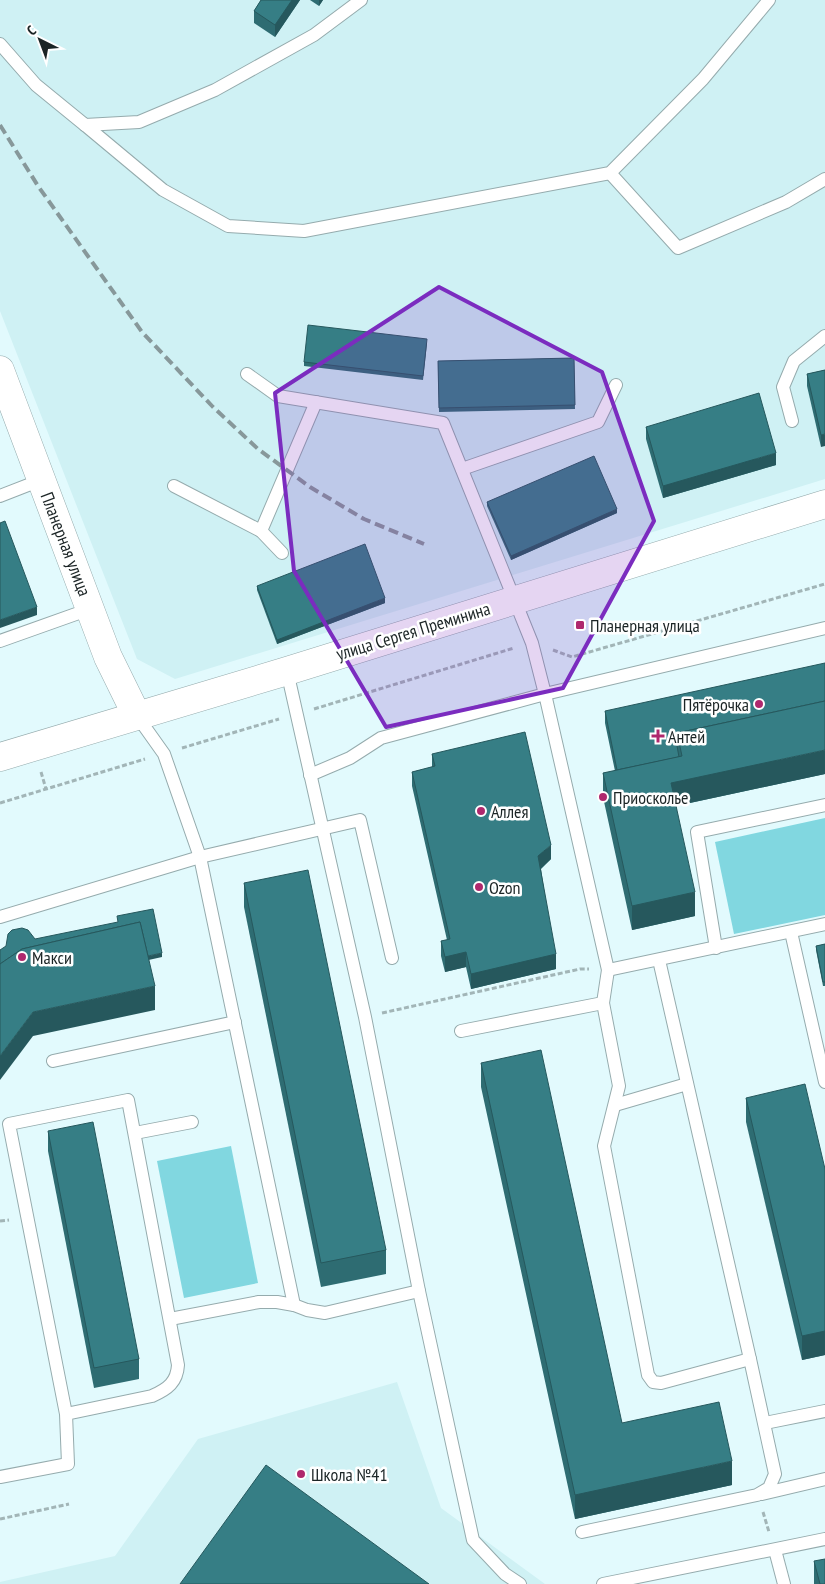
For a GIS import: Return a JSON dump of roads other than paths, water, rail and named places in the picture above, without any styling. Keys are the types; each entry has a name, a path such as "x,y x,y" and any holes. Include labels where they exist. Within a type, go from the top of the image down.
{"street":[{"name":"Планерная улица","path":"0,370 108,657 136,716"},
{"name":"улица Сергея Преминина","path":"0,758 825,504"}],"lane":[{"path":"85,125 139,122 216,90 314,35 361,0"},
{"path":"0,44 36,85 164,190 228,226 304,231 610,173 703,78 769,0"},
{"path":"610,173 678,248 786,202 825,178"},
{"path":"792,421 783,387 794,361 825,336"},
{"path":"247,374 278,396 443,423 532,643 608,970 603,1002 619,1086 604,1146 648,1375 653,1382 661,1383 750,1360"},
{"path":"462,469 598,422 616,385"},
{"path":"261,531 316,402"},
{"path":"0,496 42,480"},
{"path":"174,486 261,531 282,554"},
{"path":"0,641 90,609"},
{"path":"310,775 350,758 382,738 545,694 825,628"},
{"path":"286,671 364,1017 419,1291 472,1540 505,1574 520,1584"},
{"path":"136,716 164,754 200,858 294,1305"},
{"path":"716,948 698,832 825,805"},
{"path":"0,917 200,858 360,820 392,958"},
{"path":"608,970 825,924"},
{"path":"791,932 825,1082"},
{"path":"659,960 775,1474 769,1488 757,1495"},
{"path":"461,1031 603,1002"},
{"path":"53,1062 235,1022"},
{"path":"615,1105 688,1084"},
{"path":"0,1477 68,1464 66,1414 9,1124 128,1100 178,1364 177,1376 172,1385 152,1396 66,1414"},
{"path":"135,1133 192,1122"},
{"path":"170,1319 259,1302 277,1302 326,1313 419,1291"},
{"path":"765,1423 825,1411"},
{"path":"582,1532 825,1479"},
{"path":"604,1584 825,1539"},
{"path":"775,1550 784,1584"}],"railway":[{"path":"0,125 38,186 142,332 213,407 258,449 310,487 364,519 424,544"}],"place":[{"name":"Планерная улица","path":"580,625"},
{"name":"Пятёрочка","path":"759,704"},
{"name":"Антей","path":"658,736"},
{"name":"Приосколье","path":"603,797"},
{"name":"Аллея","path":"481,811"},
{"name":"Ozon","path":"479,887"},
{"name":"Макси","path":"22,957"},
{"name":"Школа №41","path":"301,1474"}]}
